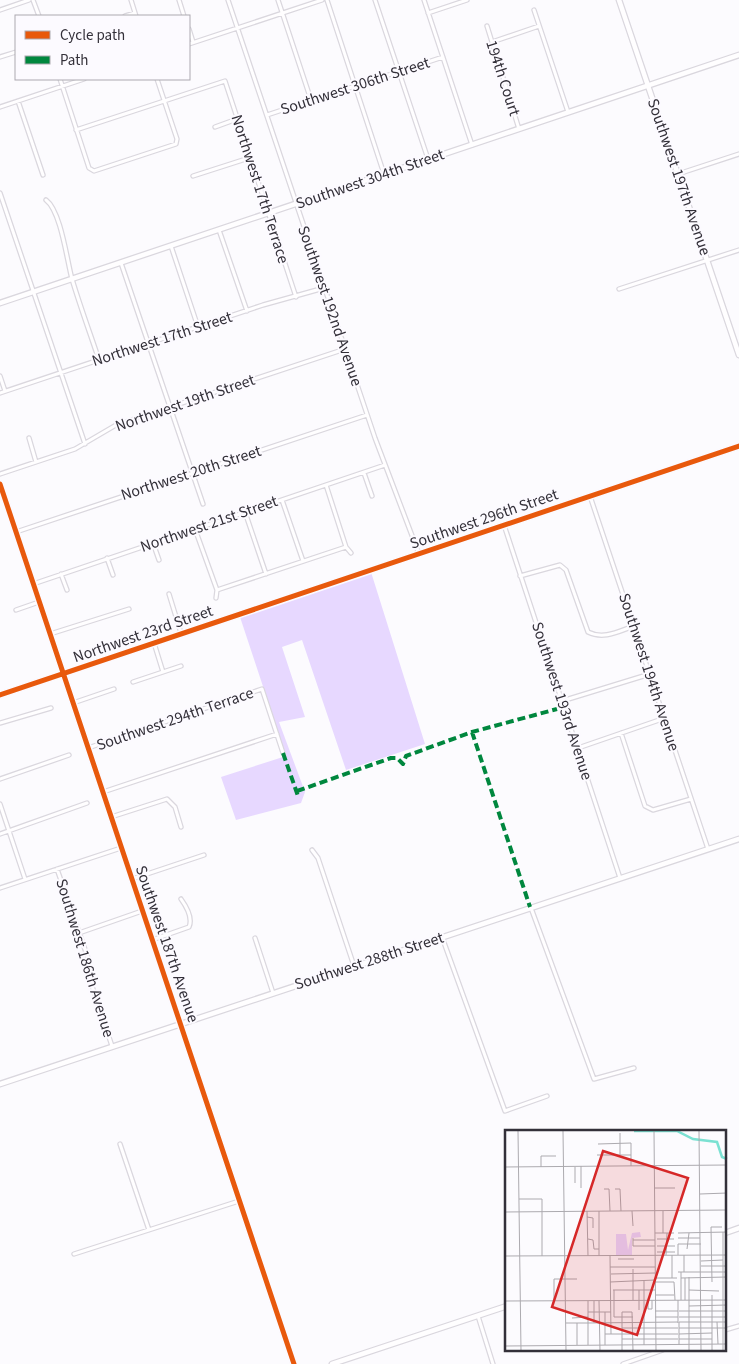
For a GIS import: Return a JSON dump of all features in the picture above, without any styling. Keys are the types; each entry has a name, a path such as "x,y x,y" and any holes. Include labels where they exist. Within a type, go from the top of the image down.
{"street":[{"path":"0,10 29,0"},
{"path":"34,0 39,15"},
{"path":"131,0 136,15"},
{"path":"179,0 184,15"},
{"name":"Southwest 192nd Avenue","path":"228,0 367,415 419,554"},
{"path":"278,0 311,100"},
{"path":"190,44 322,0"},
{"path":"327,0 384,174"},
{"path":"375,0 428,159"},
{"path":"424,0 472,144"},
{"path":"428,13 467,0"},
{"name":"Southwest 197th Avenue","path":"619,0 739,355"},
{"path":"534,10 568,112"},
{"name":"194th Court","path":"487,26 519,129"},
{"path":"492,42 539,26"},
{"path":"190,32 193,42"},
{"path":"0,57 15,52"},
{"name":"Southwest 306th Street","path":"267,115 444,57"},
{"name":"Southwest 304th Street","path":"0,302 568,112 739,57"},
{"path":"60,80 76,130 92,171 173,146 177,142 157,80"},
{"path":"0,107 81,80"},
{"name":"Northwest 17th Terrace","path":"164,101 225,81 296,297"},
{"path":"18,101 44,175"},
{"path":"76,130 164,101"},
{"path":"215,127 237,119"},
{"path":"678,174 739,154"},
{"path":"193,176 249,158"},
{"path":"0,193 85,444"},
{"path":"46,200 53,208 68,256 72,279 99,360"},
{"path":"219,230 246,311"},
{"path":"170,246 198,327"},
{"path":"619,289 739,250"},
{"path":"121,263 203,504"},
{"name":"Northwest 17th Street","path":"0,393 246,311 324,288"},
{"name":"Northwest 19th Street","path":"0,474 85,444 116,425 345,349"},
{"path":"0,376 5,391"},
{"name":"Northwest 20th Street","path":"16,532 367,415"},
{"path":"29,438 36,462"},
{"name":"Southwest 296th Street","path":"237,615 739,446"},
{"name":"Northwest 21st Street","path":"33,584 386,465"},
{"path":"364,473 372,496"},
{"name":"Southwest 187th Avenue","path":"0,484 2,496 16,532 294,1364"},
{"path":"326,485 346,547 351,553"},
{"name":"Southwest 194th Avenue","path":"590,496 708,849"},
{"path":"282,500 303,561"},
{"path":"245,512 266,574"},
{"name":"Southwest 193rd Avenue","path":"504,525 620,878"},
{"path":"196,529 217,590 216,598"},
{"path":"154,543 159,560"},
{"path":"217,590 346,547"},
{"path":"108,558 113,575"},
{"path":"520,576 560,565 566,570 588,632 596,636 605,636 634,626"},
{"path":"62,574 67,590"},
{"path":"169,594 181,633"},
{"path":"16,610 39,602"},
{"path":"50,634 129,609"},
{"name":"Northwest 23rd Street","path":"0,695 237,615"},
{"path":"154,643 163,672"},
{"path":"133,682 182,666"},
{"path":"562,701 650,674"},
{"path":"72,703 114,689"},
{"name":"Southwest 294th Terrace","path":"88,749 262,689 277,734"},
{"path":"0,723 51,708"},
{"path":"578,748 665,718"},
{"path":"621,733 645,806 653,810 691,799"},
{"path":"103,792 277,734 284,753"},
{"path":"0,778 69,755"},
{"path":"111,817 169,800 173,804 181,827"},
{"path":"0,834 87,803"},
{"path":"0,804 25,879"},
{"name":"Southwest 288th Street","path":"0,1084 739,839"},
{"path":"0,888 121,848"},
{"path":"312,850 318,858 354,966"},
{"path":"132,879 204,855"},
{"name":"Southwest 186th Avenue","path":"58,869 89,961 92,989 112,1046"},
{"path":"152,940 189,927 190,918 180,900"},
{"path":"530,907 594,1080 634,1068"},
{"path":"79,933 142,912"},
{"path":"442,936 504,1111 546,1096"},
{"path":"255,938 273,993"},
{"path":"120,1144 149,1230"},
{"path":"74,1254 239,1201"},
{"path":"726,1233 739,1228"},
{"path":"332,1364 505,1306"},
{"path":"478,1316 493,1364"},
{"path":"726,1330 739,1326"},
{"path":"623,1364 657,1352"}],"shaded area":[{"path":"371,572 425,744 346,770 302,640 282,647 305,717 279,722 305,792 301,803 236,820 221,777 286,756 240,617"}],"marked path":[{"path":"297,791 391,758 397,758 403,764 406,756 472,732 557,709"},
{"path":"472,732 530,907"},
{"path":"283,753 298,796"}],"cycle path":[{"path":"0,695 739,446"},
{"path":"0,484 294,1364"}]}
